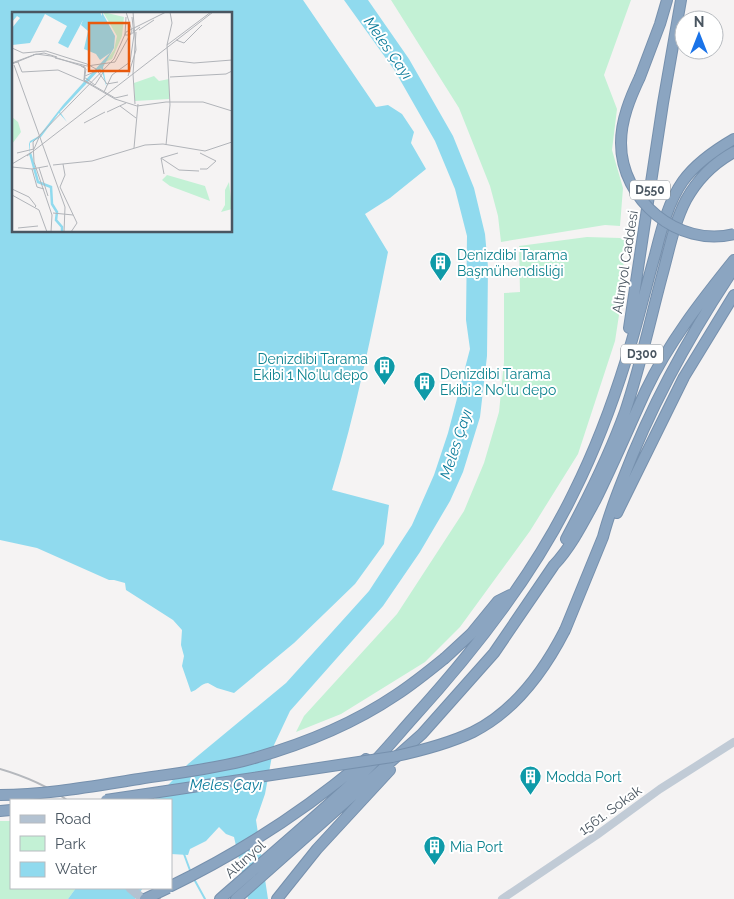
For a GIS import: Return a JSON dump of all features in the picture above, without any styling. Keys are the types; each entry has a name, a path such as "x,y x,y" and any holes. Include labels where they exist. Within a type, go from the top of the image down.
{"highway":[{"path":"667,0 660,24 628,106 623,125 622,159 633,188 642,200 666,222 682,230 701,234 714,236 734,234"},
{"name":"Altınyol Caddesi","path":"619,380 681,0"},
{"name":"D300","path":"619,380 664,225 676,192 687,176 701,162 734,139"},
{"name":"D300","path":"554,565 599,475 625,412 672,236 680,214 693,189 704,176 734,152"},
{"path":"276,899 317,849 407,753 494,653 554,565 563,556 585,520 610,472 665,354 690,316 734,260"},
{"path":"113,799 392,757 460,738 491,720 527,689 550,658 565,630 603,537 607,521 632,455 653,407 694,332 734,269"},
{"path":"603,537 610,527 684,377 734,295"},
{"path":"172,886 254,840 311,802 397,736 493,623 552,534 575,491 604,422 619,380"},
{"path":"0,795 50,792 98,786 221,766 251,759 306,741 353,720 396,695 444,658 471,634 498,602 513,593"},
{"name":"Altınyol","path":"236,899 422,734"},
{"name":"Altınyol","path":"220,899 364,772 397,736"},
{"path":"142,898 165,889"}],"main road":[{"name":"1561. Sokak","path":"502,899 597,835 660,789 734,742"},
{"path":"131,889 142,898"}],"green space":[{"path":"391,0 631,0 604,75 617,109 612,150 623,188 620,226 605,225 501,242 498,216 490,186 459,108"},
{"path":"587,237 620,238 624,240 623,289 615,341 578,454 530,531 460,627 425,662 341,714 296,732 304,716 397,614 464,511 484,463 499,412 504,362 504,293 520,292 519,246"},
{"path":"0,821 10,821 10,889 75,889 68,899 0,899"}],"water":[{"path":"0,0 303,0 376,107 388,105 402,114 414,132 411,143 426,169 390,198 365,214 388,252 356,402 332,490 389,505 384,544 355,584 294,643 234,693 208,683 191,692 182,666 184,656 181,645 182,630 173,620 126,590 125,583 109,580 37,548 0,540"},
{"name":"Meles Çayı","path":"344,0 368,0 409,59 453,136 474,188 485,234 488,267 487,356 480,417 463,472 450,501 420,552 383,606 290,711 274,745 265,794 256,820 268,899 248,899 234,837 226,834 219,827 206,841 190,849 188,855 172,854 172,799 155,799 188,764 286,683 369,591 412,525 434,475 448,433 470,349 466,320 467,236 455,189 435,141 395,71"},
{"path":"75,889 142,889 135,899 68,899"}],"waterway":[{"path":"184,854 191,873"},
{"path":"194,879 205,899"}],"railway":[{"path":"0,769 35,782 65,799"},
{"path":"153,889 160,899"}],"place":[{"name":"Denizdibi Tarama Başmühendisliği","path":"441,282"},
{"name":"Denizdibi Tarama Ekibi 1 No'lu depo","path":"384,386"},
{"name":"Denizdibi Tarama Ekibi 2 No'lu depo","path":"424,401"},
{"name":"Modda Port","path":"530,796"},
{"name":"Mia Port","path":"434,866"}]}
